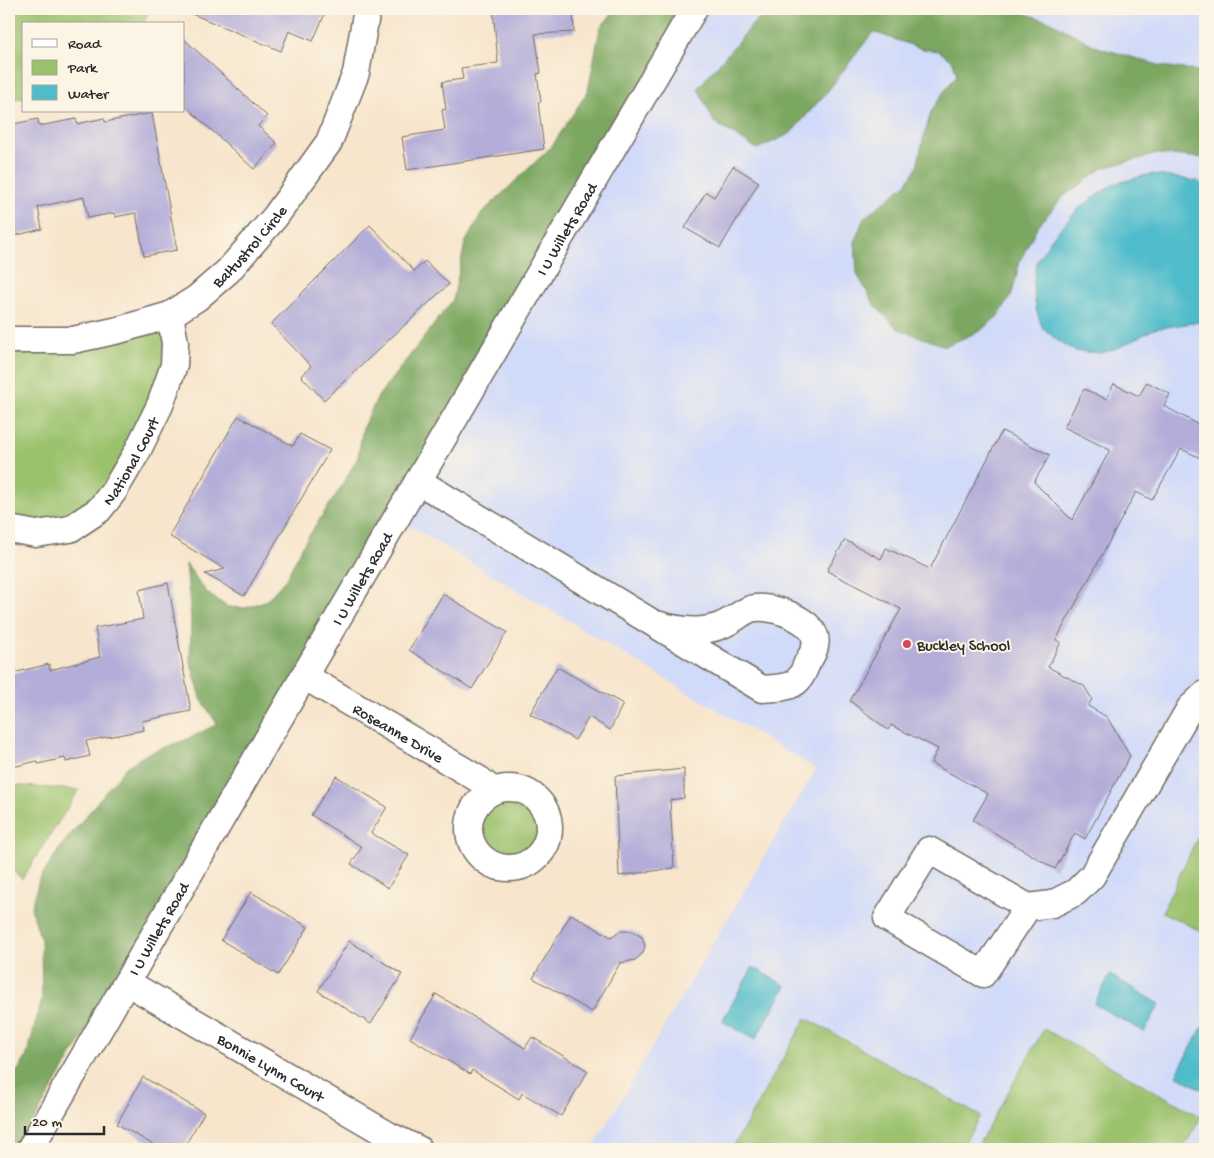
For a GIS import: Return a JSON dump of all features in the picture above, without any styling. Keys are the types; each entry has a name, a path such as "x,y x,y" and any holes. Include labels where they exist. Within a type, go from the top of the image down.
{"street":[{"name":"Baltustrol Circle","path":"9,340 73,340 119,330 170,315 197,298 228,271 275,217 329,142 356,73 367,9"},
{"name":"I U Willets Road","path":"30,1149 694,9"},
{"name":"National Court","path":"9,528 36,534 70,528 99,510 114,491 137,452 160,405 174,365 175,343 170,315"},
{"path":"418,481 762,689 786,687 798,681 816,644 814,635 807,625 796,617 778,610 760,607 746,610 721,626 706,630 674,630 656,624"},
{"name":"Roseanne Drive","path":"304,676 480,780 493,791"},
{"path":"1028,907 983,974 887,918 930,850 1028,907 1052,904 1076,892 1092,876 1190,708 1205,694"},
{"name":"Bonnie Lynm Court","path":"128,982 390,1136 418,1149"}],"shaded area":[{"name":"Buckley School","path":"702,9 1205,9 1205,1149 592,1149 816,769 400,520"}],"green space":[{"path":"9,9 150,9 144,22 22,22 22,97 9,100"},
{"path":"616,9 686,9 17,1149 9,1149 9,1083 26,1058 42,999 41,940 31,908 39,880 62,845 126,767 147,754 190,738 217,724 201,699 190,660 191,618 186,564 208,594 228,607 246,608 267,600 286,579 304,543 340,489 358,457 363,427 379,395 453,300 465,243 482,213 552,146 588,91 600,28"},
{"path":"776,9 1010,9 1049,21 1097,47 1162,66 1205,72 1205,158 1158,154 1103,168 1064,196 1037,227 1020,261 1012,294 999,315 980,331 945,346 898,329 875,306 857,274 855,240 864,218 906,184 917,167 931,112 957,75 953,62 939,51 923,49 873,32 827,92 790,134 757,149 714,122 698,88 754,23"},
{"path":"170,315 175,343 99,510 9,529 9,340"},
{"path":"9,785 79,790 22,879 9,867"},
{"path":"509,788 524,791 537,800 546,813 549,828 546,843 537,856 524,865 509,868 494,865 481,856 472,843 469,828 472,813 481,800 494,791"},
{"path":"1203,826 1205,827 1205,933 1162,912"},
{"path":"806,1018 980,1116 961,1149 732,1149"},
{"path":"1044,1029 1201,1117 1183,1149 976,1149"}],"water":[{"path":"1151,174 1197,181 1205,186 1205,321 1154,329 1118,348 1101,353 1075,351 1058,341 1042,327 1036,309 1033,286 1037,261 1052,238 1078,209 1113,184"},
{"path":"753,967 786,986 755,1040 722,1021"},
{"path":"1110,975 1160,1004 1144,1032 1094,1004"},
{"path":"1205,1022 1205,1085 1203,1090 1176,1075"}],"building":[{"path":"180,9 327,9 313,41 289,31 281,51"},
{"path":"493,9 573,9 574,32 535,34 541,73 537,74 541,102 538,102 544,149 407,170 402,137 445,130 442,110 446,109 442,82 463,79 461,68 498,63"},
{"path":"185,40 267,116 258,126 277,143 254,169 185,106"},
{"path":"152,113 177,250 144,256 136,213 115,217 114,213 88,218 84,197 38,207 42,229 9,237 9,125 38,119 39,126 76,119 77,124 104,118 105,122"},
{"path":"733,166 759,182 720,248 685,228 706,192 714,197"},
{"path":"370,225 414,271 425,261 449,284 324,400 301,376 311,366 271,324"},
{"path":"1147,382 1170,394 1164,406 1205,428 1205,460 1181,449 1152,500 1136,492 1056,640 1061,642 1048,667 1084,686 1092,699 1088,706 1107,717 1130,756 1085,839 1075,833 1055,869 973,820 988,794 931,763 938,749 891,725 888,730 850,701 901,609 827,571 845,540 881,559 886,548 930,569 1002,431 1050,455 1034,482 1072,520 1110,450 1064,427 1084,389 1106,399 1114,384 1139,396"},
{"path":"238,416 293,446 300,434 330,450 244,596 205,574 225,569 169,536"},
{"path":"168,583 191,711 142,721 144,730 86,741 90,756 66,762 65,758 38,764 37,761 9,768 9,674 49,664 50,670 100,657 95,628 143,619 139,590"},
{"path":"443,594 507,632 472,689 409,650"},
{"path":"557,667 623,704 610,730 589,717 575,740 530,714"},
{"path":"684,769 684,798 670,800 674,868 619,876 615,776"},
{"path":"336,776 387,807 371,833 409,855 388,888 351,864 362,847 311,815"},
{"path":"251,892 308,927 278,975 221,940"},
{"path":"571,914 611,937 620,931 632,931 642,937 645,946 643,953 635,960 620,963 592,1012 533,978"},
{"path":"349,941 402,974 371,1024 318,991"},
{"path":"436,994 525,1048 532,1037 588,1071 561,1116 522,1093 519,1099 472,1070 470,1074 410,1038"},
{"path":"143,1077 204,1113 183,1149 161,1149 117,1124"}],"place":[{"name":"Buckley School","path":"907,644"}]}
